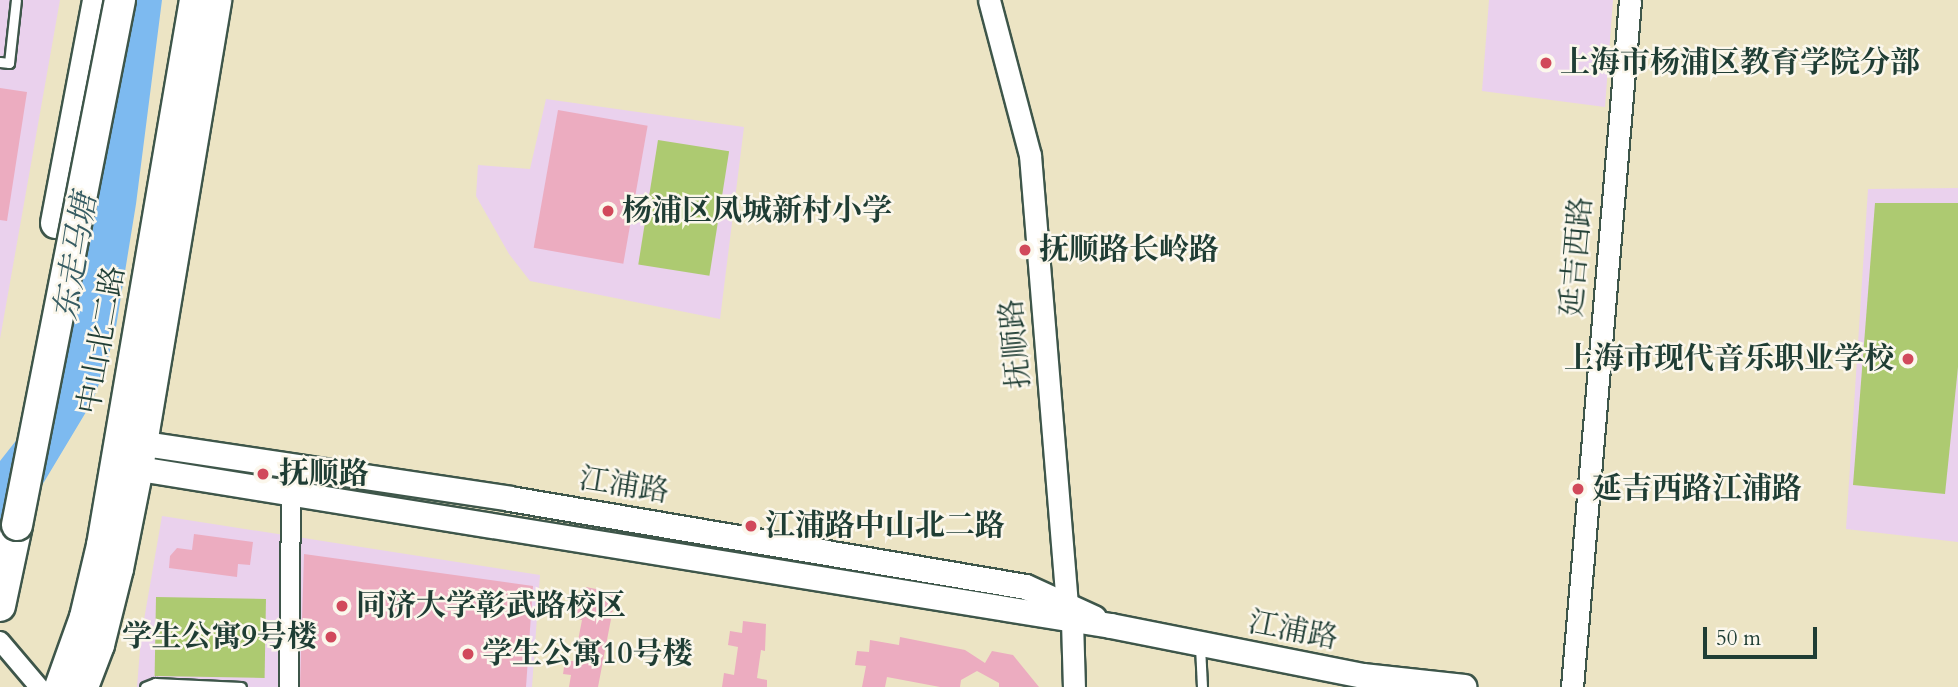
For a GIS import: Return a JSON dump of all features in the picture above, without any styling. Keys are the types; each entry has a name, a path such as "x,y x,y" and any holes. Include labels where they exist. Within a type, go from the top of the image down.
{"highway":[{"path":"56,223 60,164 88,0"},
{"path":"0,513 98,0"},
{"path":"0,606 120,0"}],"main road":[{"name":"中山北二路","path":"84,687 100,645 119,569 129,454 194,0"},
{"name":"中山北二路","path":"59,687 84,617 101,545 129,454 217,0"},
{"name":"江浦路","path":"129,454 523,501 1013,584 1038,590 1070,613 1111,626 1329,675 1464,687"}],"street":[{"name":"抚顺路","path":"989,0 1030,155 1070,613 1074,687"},
{"name":"延吉西路","path":"1572,687 1630,0"},
{"path":"289,687 291,493"},
{"path":"0,641 39,687"}],"lane":[{"path":"0,62 9,63 16,0"},
{"path":"1200,644 1202,687"},
{"path":"145,687 155,683 241,687"}],"shaded area":[{"path":"0,0 60,0 0,339"},
{"name":"上海市杨浦区教育学院分部","path":"1489,0 1613,0 1605,107 1482,91"},
{"name":"杨浦区凤城新村小学","path":"546,99 744,127 720,319 530,281 509,254 476,196 478,165 530,169"},
{"name":"上海市现代音乐职业学校","path":"1958,188 1958,542 1846,529 1868,189"},
{"name":"同济大学彰武路校区","path":"162,516 540,575 532,687 137,687 141,637"}],"green space":[{"path":"658,140 729,151 709,276 638,264"},
{"name":"上海市现代音乐职业学校","path":"1875,203 1958,203 1958,367 1945,494 1853,485"},
{"path":"156,597 266,599 265,678 155,676"}],"water":[{"name":"东走马塘","path":"124,0 162,0 136,204 116,327 106,366 92,402 44,482 0,543 0,461 48,400"}],"building":[{"path":"0,88 27,92 7,221 0,220"},
{"path":"558,110 648,126 623,264 534,248"},
{"path":"194,534 253,542 250,565 238,564 237,577 169,568 170,556 177,548 192,550"},
{"path":"304,554 533,586 526,687 300,687"},
{"path":"586,587 616,593 598,687 569,687 571,675 563,674 565,661 574,661 582,620 571,618 573,606 582,607"},
{"path":"743,621 766,624 765,651 761,650 757,678 767,680 767,687 722,687 724,673 734,675 738,647 728,645 730,631 742,633"},
{"path":"900,637 965,650 985,663 992,651 1013,655 1039,687 999,687 999,683 977,671 961,680 960,687 940,687 887,677 885,687 862,687 866,666 855,665 857,651 869,652 870,640 899,645"}],"place":[{"name":"上海市杨浦区教育学院分部","path":"1546,63"},
{"name":"杨浦区凤城新村小学","path":"608,211"},
{"name":"抚顺路长岭路","path":"1025,250"},
{"name":"上海市现代音乐职业学校","path":"1908,359"},
{"name":"抚顺路","path":"263,474"},
{"name":"延吉西路江浦路","path":"1578,489"},
{"name":"江浦路中山北二路","path":"751,526"},
{"name":"同济大学彰武路校区","path":"342,606"},
{"name":"学生公寓9号楼","path":"331,637"},
{"name":"学生公寓10号楼","path":"468,654"}]}
